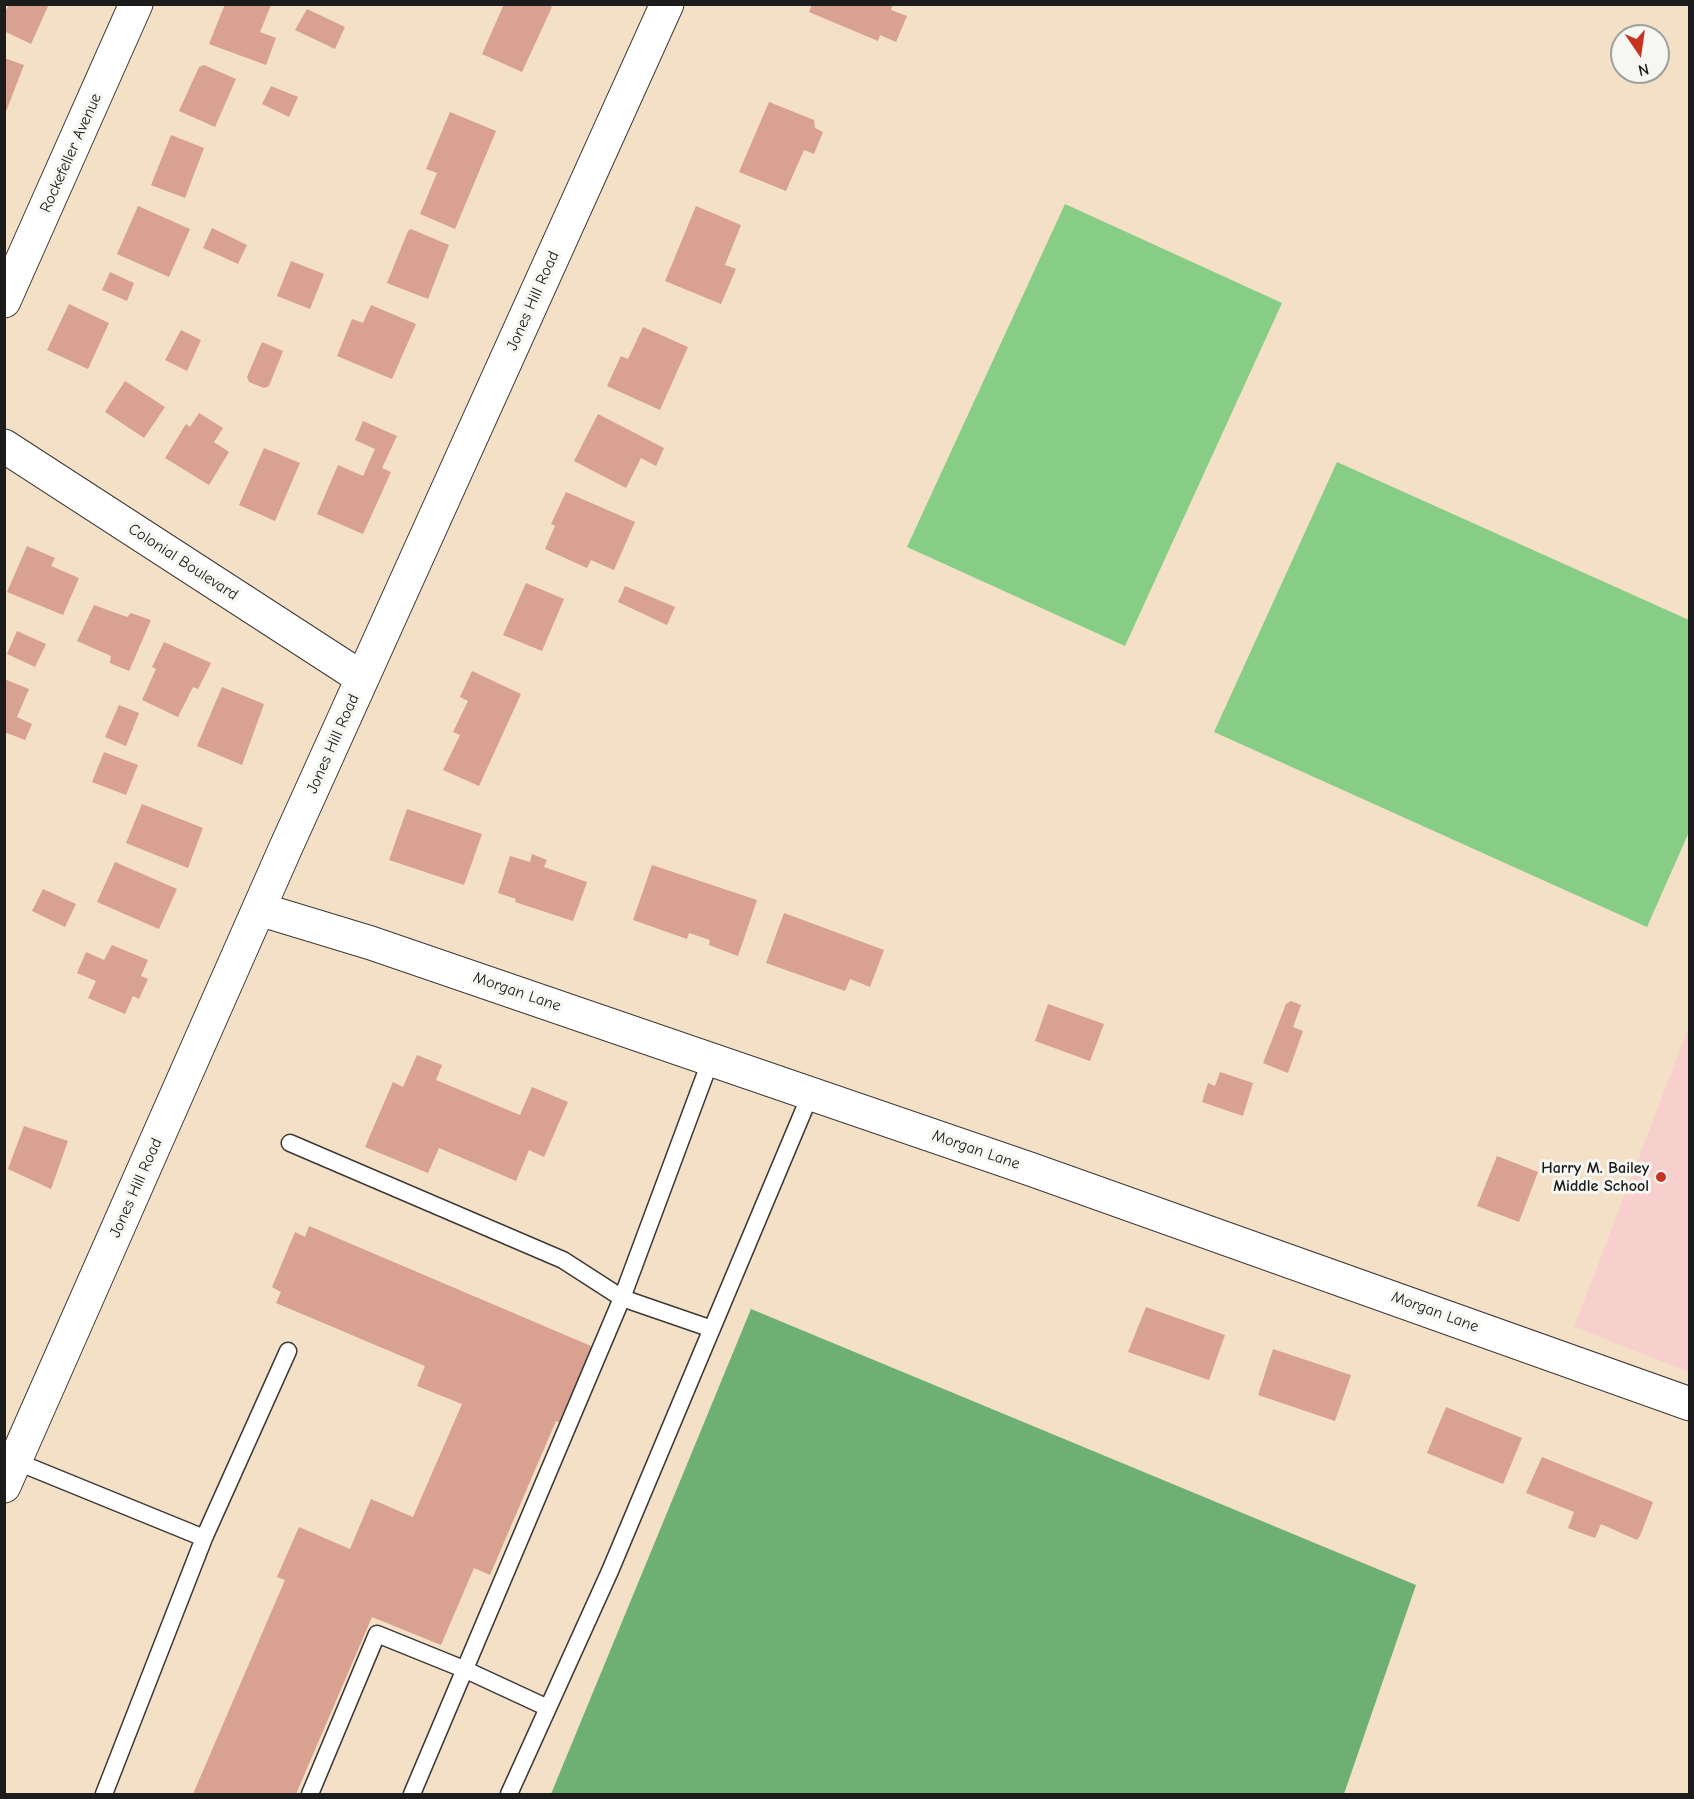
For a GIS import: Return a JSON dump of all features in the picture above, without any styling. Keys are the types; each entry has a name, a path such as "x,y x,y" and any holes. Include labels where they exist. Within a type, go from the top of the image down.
{"street":[{"name":"Rockefeller Avenue","path":"4,301 136,4"},
{"name":"Jones Hill Road","path":"10,1474 258,909 667,4"},
{"name":"Colonial Boulevard","path":"5,449 362,678"},
{"name":"Morgan Lane","path":"258,909 371,943 811,1093 1335,1276 1689,1404"}],"lane":[{"path":"412,1794 622,1298 711,1059"},
{"path":"509,1794 610,1571 811,1093"},
{"path":"290,1143 563,1260 622,1298 712,1329"},
{"path":"104,1794 204,1538 288,1351"},
{"path":"10,1474 204,1538"},
{"path":"310,1794 377,1634 466,1670 548,1708"}],"shaded area":[{"name":"Harry M. Bailey Middle School","path":"1689,1026 1690,1372 1574,1327"}],"green space":[{"path":"1065,204 1282,303 1125,646 907,547"},
{"path":"1337,462 1689,620 1689,832 1647,927 1214,732"},
{"path":"751,1309 1416,1585 1344,1794 551,1794"}],"building":[{"path":"9,4 49,4 31,44 4,31 4,15"},
{"path":"225,4 271,5 260,32 276,38 266,65 209,44"},
{"path":"504,4 546,4 552,7 522,72 482,54"},
{"path":"812,4 893,4 891,10 907,16 896,42 880,35 878,41 809,12"},
{"path":"307,9 345,27 335,49 295,30"},
{"path":"4,58 24,65 5,114 4,114"},
{"path":"204,65 236,79 215,127 179,111 199,67"},
{"path":"271,86 298,97 289,117 262,104"},
{"path":"769,102 814,120 815,128 823,132 814,154 804,150 786,191 739,172"},
{"path":"450,112 496,131 455,229 420,214 437,173 426,169"},
{"path":"171,135 204,148 185,198 151,185"},
{"path":"138,206 190,229 169,277 117,254"},
{"path":"696,206 741,225 725,265 736,269 721,304 665,281"},
{"path":"212,228 247,245 238,264 203,248"},
{"path":"411,229 449,245 428,299 387,283 408,231"},
{"path":"291,261 324,274 310,309 277,296"},
{"path":"110,272 134,283 127,301 102,290"},
{"path":"69,304 109,323 88,369 47,350"},
{"path":"371,305 416,324 392,379 337,356 352,319 363,323"},
{"path":"643,327 688,347 660,410 607,386 621,356 628,359"},
{"path":"181,330 201,340 187,371 165,360"},
{"path":"262,342 283,351 269,386 264,388 249,382 247,377"},
{"path":"125,381 165,407 144,438 105,412"},
{"path":"199,413 223,428 214,442 229,452 209,485 165,458 186,424 190,427"},
{"path":"598,414 664,448 656,466 641,458 626,488 574,461"},
{"path":"363,421 397,436 382,468 391,472 363,534 317,514 338,465 363,476 375,449 355,440"},
{"path":"264,448 300,463 275,521 239,505"},
{"path":"566,492 635,522 614,570 591,560 587,568 545,549 555,526 551,524"},
{"path":"27,546 55,558 51,566 79,578 63,615 7,592"},
{"path":"526,583 564,599 542,651 503,635"},
{"path":"625,586 675,607 667,625 618,602"},
{"path":"94,605 127,617 131,613 151,620 129,671 110,663 111,656 77,641"},
{"path":"17,631 46,644 35,667 7,654"},
{"path":"164,642 211,663 198,689 193,687 178,717 142,700 156,669 152,667"},
{"path":"472,671 521,694 479,786 443,770 460,735 453,732 468,701 460,697"},
{"path":"4,679 29,689 17,717 32,724 25,740 4,732"},
{"path":"222,687 264,704 242,765 197,746"},
{"path":"119,705 139,713 126,746 105,737"},
{"path":"104,752 138,765 126,795 92,782"},
{"path":"142,804 203,828 188,868 126,843"},
{"path":"407,809 482,834 464,885 389,860"},
{"path":"532,854 547,860 544,867 587,882 573,921 515,902 516,899 498,893 510,856 530,862"},
{"path":"115,862 177,889 159,929 97,902"},
{"path":"652,865 757,900 738,956 709,945 710,940 689,933 687,939 633,920"},
{"path":"43,889 76,904 65,927 32,911"},
{"path":"784,913 884,950 870,987 850,979 845,991 766,963"},
{"path":"112,945 148,960 141,976 148,979 139,999 133,996 125,1014 88,998 96,981 77,973 86,952 104,960"},
{"path":"1291,1001 1301,1005 1293,1027 1303,1031 1288,1073 1263,1063 1286,1004"},
{"path":"1048,1004 1104,1024 1090,1061 1035,1041"},
{"path":"417,1055 442,1065 436,1080 520,1115 532,1087 568,1102 544,1157 529,1150 516,1181 439,1148 428,1173 365,1147 393,1082 403,1087"},
{"path":"1220,1072 1253,1083 1243,1116 1202,1102 1208,1083 1215,1086"},
{"path":"24,1126 68,1141 51,1189 8,1169"},
{"path":"1497,1156 1538,1172 1519,1222 1477,1206"},
{"path":"309,1226 598,1349 565,1425 556,1421 490,1575 474,1568 441,1645 372,1617 296,1794 193,1794 285,1580 277,1577 299,1527 350,1549 371,1499 413,1517 462,1404 417,1386 425,1366 276,1303 281,1292 272,1287 295,1232 305,1237"},
{"path":"1146,1307 1225,1335 1209,1380 1128,1352"},
{"path":"1273,1349 1351,1375 1335,1421 1258,1395"},
{"path":"1446,1407 1522,1438 1503,1484 1427,1453"},
{"path":"1542,1457 1653,1502 1637,1540 1601,1524 1595,1538 1568,1528 1574,1512 1526,1493"}],"place":[{"name":"Harry M. Bailey Middle School","path":"1661,1177"}]}
